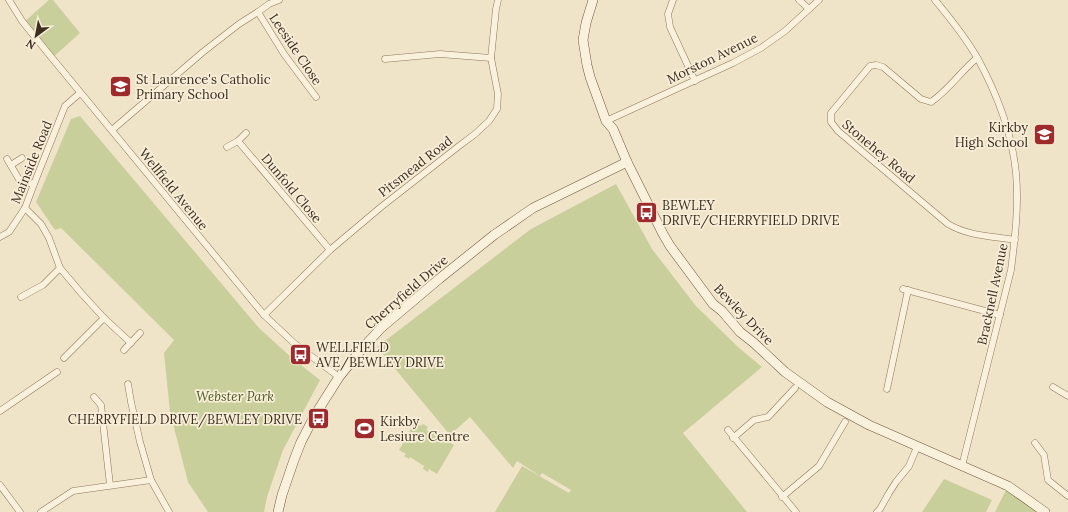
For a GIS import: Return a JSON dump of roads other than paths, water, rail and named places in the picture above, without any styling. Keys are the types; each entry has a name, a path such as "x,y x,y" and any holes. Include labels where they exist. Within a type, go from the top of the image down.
{"street":[{"name":"Wellfield Avenue","path":"9,0 22,21 80,93 264,315 295,344 339,377"},
{"path":"112,130 203,52 239,24 258,12 267,2 279,0"},
{"name":"Pitsmead Road","path":"264,315 330,250 381,207 475,134 489,121 496,109 498,94 491,58 498,0"},
{"name":"Bewley Drive","path":"593,0 586,23 583,40 590,77 606,122 613,129 627,162 670,246 713,304 722,311 740,332 785,372 827,402 869,425 1008,486 1045,512"},
{"path":"673,0 668,14 670,27 695,81"},
{"path":"799,0 809,9"},
{"name":"Morston Avenue","path":"606,122 733,63 761,48 785,30 819,0"},
{"name":"Bracknell Avenue","path":"935,0 950,18 977,58 997,98 1012,148 1016,177 1017,218 1011,270 962,466"},
{"name":"Leeside Close","path":"258,12 284,54 316,98"},
{"path":"385,59 440,54 491,58"},
{"name":"Stonehey Road","path":"977,58 938,97 931,102 921,99 883,66 870,66 831,113 830,122 838,131 948,224 969,233 1015,240"},
{"name":"Mainside Road","path":"0,237 9,232 25,208 65,106 80,93"},
{"path":"227,147 238,141 246,133"},
{"name":"Dunfold Close","path":"238,141 330,250"},
{"path":"22,158 9,162 20,181 34,184"},
{"name":"Cherryfield Drive","path":"278,512 290,470 301,442 315,415 339,377 381,328 439,279 533,208 627,162"},
{"path":"25,208 42,224 60,268 104,318 130,342"},
{"path":"22,298 43,285 60,268"},
{"path":"887,389 906,289 1000,315"},
{"path":"64,358 104,318"},
{"path":"124,350 140,333"},
{"path":"0,411 57,372"},
{"path":"128,384 140,442 151,480 169,512"},
{"path":"1053,387 1068,396"},
{"path":"734,438 754,420 768,417 794,388"},
{"path":"94,397 101,406 110,485"},
{"path":"782,497 819,466 845,422"},
{"path":"728,430 782,497 796,512"},
{"path":"1035,443 1044,455 1048,480 1068,496"},
{"path":"877,512 896,482 909,466 918,447"},
{"path":"41,512 73,491 151,480"},
{"path":"1041,484 1048,480"},
{"path":"0,485 20,512"}],"place":[{"name":"St Laurence's Catholic Primary School","path":"120,86"},
{"name":"Kirkby High School","path":"1044,134"},
{"name":"BEWLEY DRIVE/CHERRYFIELD DRIVE","path":"647,212"},
{"name":"WELLFIELD AVE/BEWLEY DRIVE","path":"300,354"},
{"name":"CHERRYFIELD DRIVE/BEWLEY DRIVE","path":"318,419"},
{"name":"Kirkby Lesiure Centre","path":"364,428"}],"park label":[{"name":"Webster Park","path":"235,396"}]}
